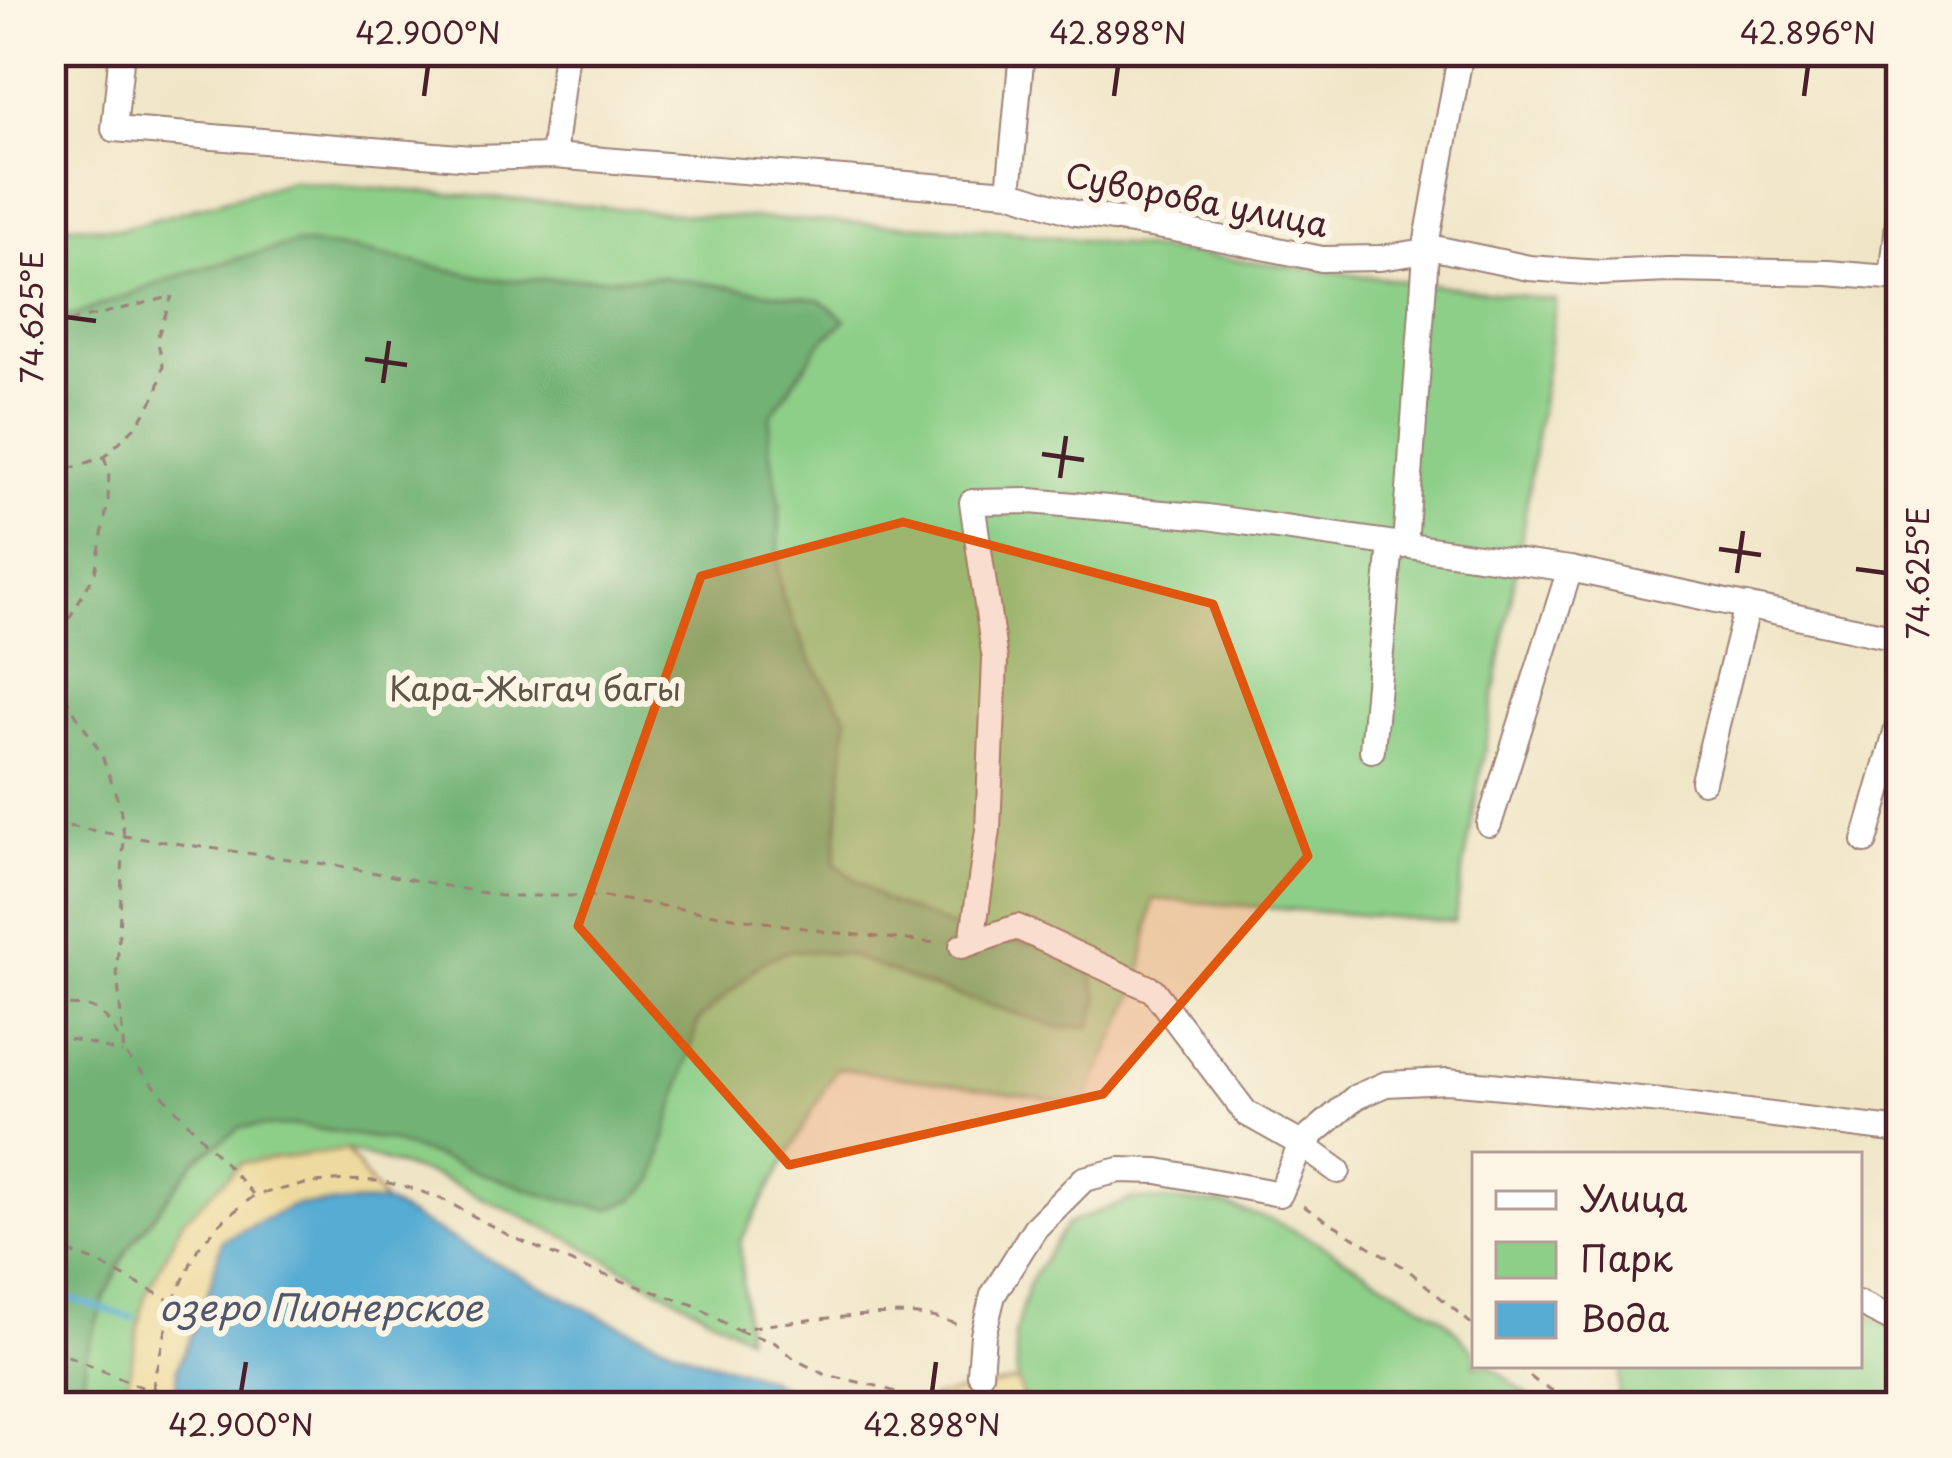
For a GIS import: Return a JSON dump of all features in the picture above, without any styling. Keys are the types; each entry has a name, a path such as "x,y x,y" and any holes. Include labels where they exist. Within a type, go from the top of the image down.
{"street":[{"name":"Суворова улица","path":"122,51 114,129 472,158 553,156 1009,192 1075,213 1322,259 1380,258 1439,249 1528,268 1828,273 1896,279"},
{"path":"553,156 566,51"},
{"path":"1009,192 1022,51"},
{"path":"1372,750 1398,545 1426,251 1461,51"},
{"path":"1896,279 1901,196"},
{"path":"1338,1171 1246,1113 1153,990 1017,927 968,940 988,830 995,661 972,502 1030,501 1207,517 1570,569 1901,639"},
{"path":"1489,824 1570,569"},
{"path":"1703,781 1747,606"},
{"path":"1864,841 1901,716"},
{"path":"980,1374 993,1295 1036,1228 1084,1179 1120,1170 1158,1171 1280,1194 1301,1144 1357,1097 1386,1084 1448,1082 1661,1101 1901,1131"},
{"path":"1862,1304 1901,1324"}],"lane":[{"path":"980,1374 988,1407"}],"path":[{"path":"51,326 172,296 157,338 163,366 157,393 138,424 104,457 51,475"},
{"path":"104,457 109,471 108,502 95,573 58,638 55,666 66,699 101,753 120,806 124,836 118,970 124,1053"},
{"path":"51,823 339,866 500,896 599,896 829,932 968,940"},
{"path":"51,1006 90,1006 110,1021 124,1053 255,1196"},
{"path":"51,1041 62,1038 124,1053"},
{"path":"152,1407 173,1302 198,1248 220,1222 255,1196 344,1180 380,1181 444,1200 581,1267 694,1304 736,1330 774,1342 826,1375 877,1386 929,1407"},
{"path":"1280,1194 1407,1269 1472,1324"},
{"path":"51,1246 92,1260 173,1302"},
{"path":"736,1330 786,1320 889,1314 933,1316 983,1335"},
{"path":"51,1348 153,1392"},
{"path":"1520,1368 1582,1407"}],"highlighted area":[{"path":"903,522 1213,604 1308,856 1103,1094 789,1165 578,926 701,576"}],"green space":[{"name":"Кара-Жыгач багы","path":"292,181 709,216 1003,230 1556,300 1519,554 1454,922 1153,899 1140,984 1084,1104 836,1068 740,1242 746,1336 576,1242 438,1177 346,1150 183,1220 145,1296 124,1398 127,1407 51,1407 51,223 120,229"},
{"path":"295,243 352,249 498,280 662,277 821,300 846,320 822,341 771,415 769,443 780,505 778,571 783,598 809,657 847,717 835,864 885,901 973,935 1061,949 1091,973 1099,999 1091,1026 1062,1028 927,986 848,955 791,950 765,960 698,1021 654,1181 635,1199 609,1209 553,1198 387,1140 298,1126 241,1127 196,1160 128,1249 87,1350 80,1407 51,1407 51,316 76,315 186,273"},
{"path":"1132,1199 1221,1204 1274,1221 1442,1317 1472,1349 1472,1368 1493,1368 1543,1407 1026,1407 1017,1381 1015,1334 1029,1283 1067,1224"},
{"path":"1862,1314 1901,1333 1901,1407 1617,1407 1623,1368 1862,1368"}],"sand":[{"path":"346,1150 384,1202 295,1205 223,1240 207,1298 178,1366 176,1407 127,1407 124,1398 145,1296 183,1220 242,1163"},
{"path":"1017,1381 1026,1407 927,1407 932,1397"}],"water":[{"name":"озеро Пионерское","path":"384,1202 602,1317 698,1358 767,1378 811,1407 176,1407 178,1366 207,1298 222,1240 295,1205"}],"waterway":[{"path":"51,1293 133,1318"}]}
